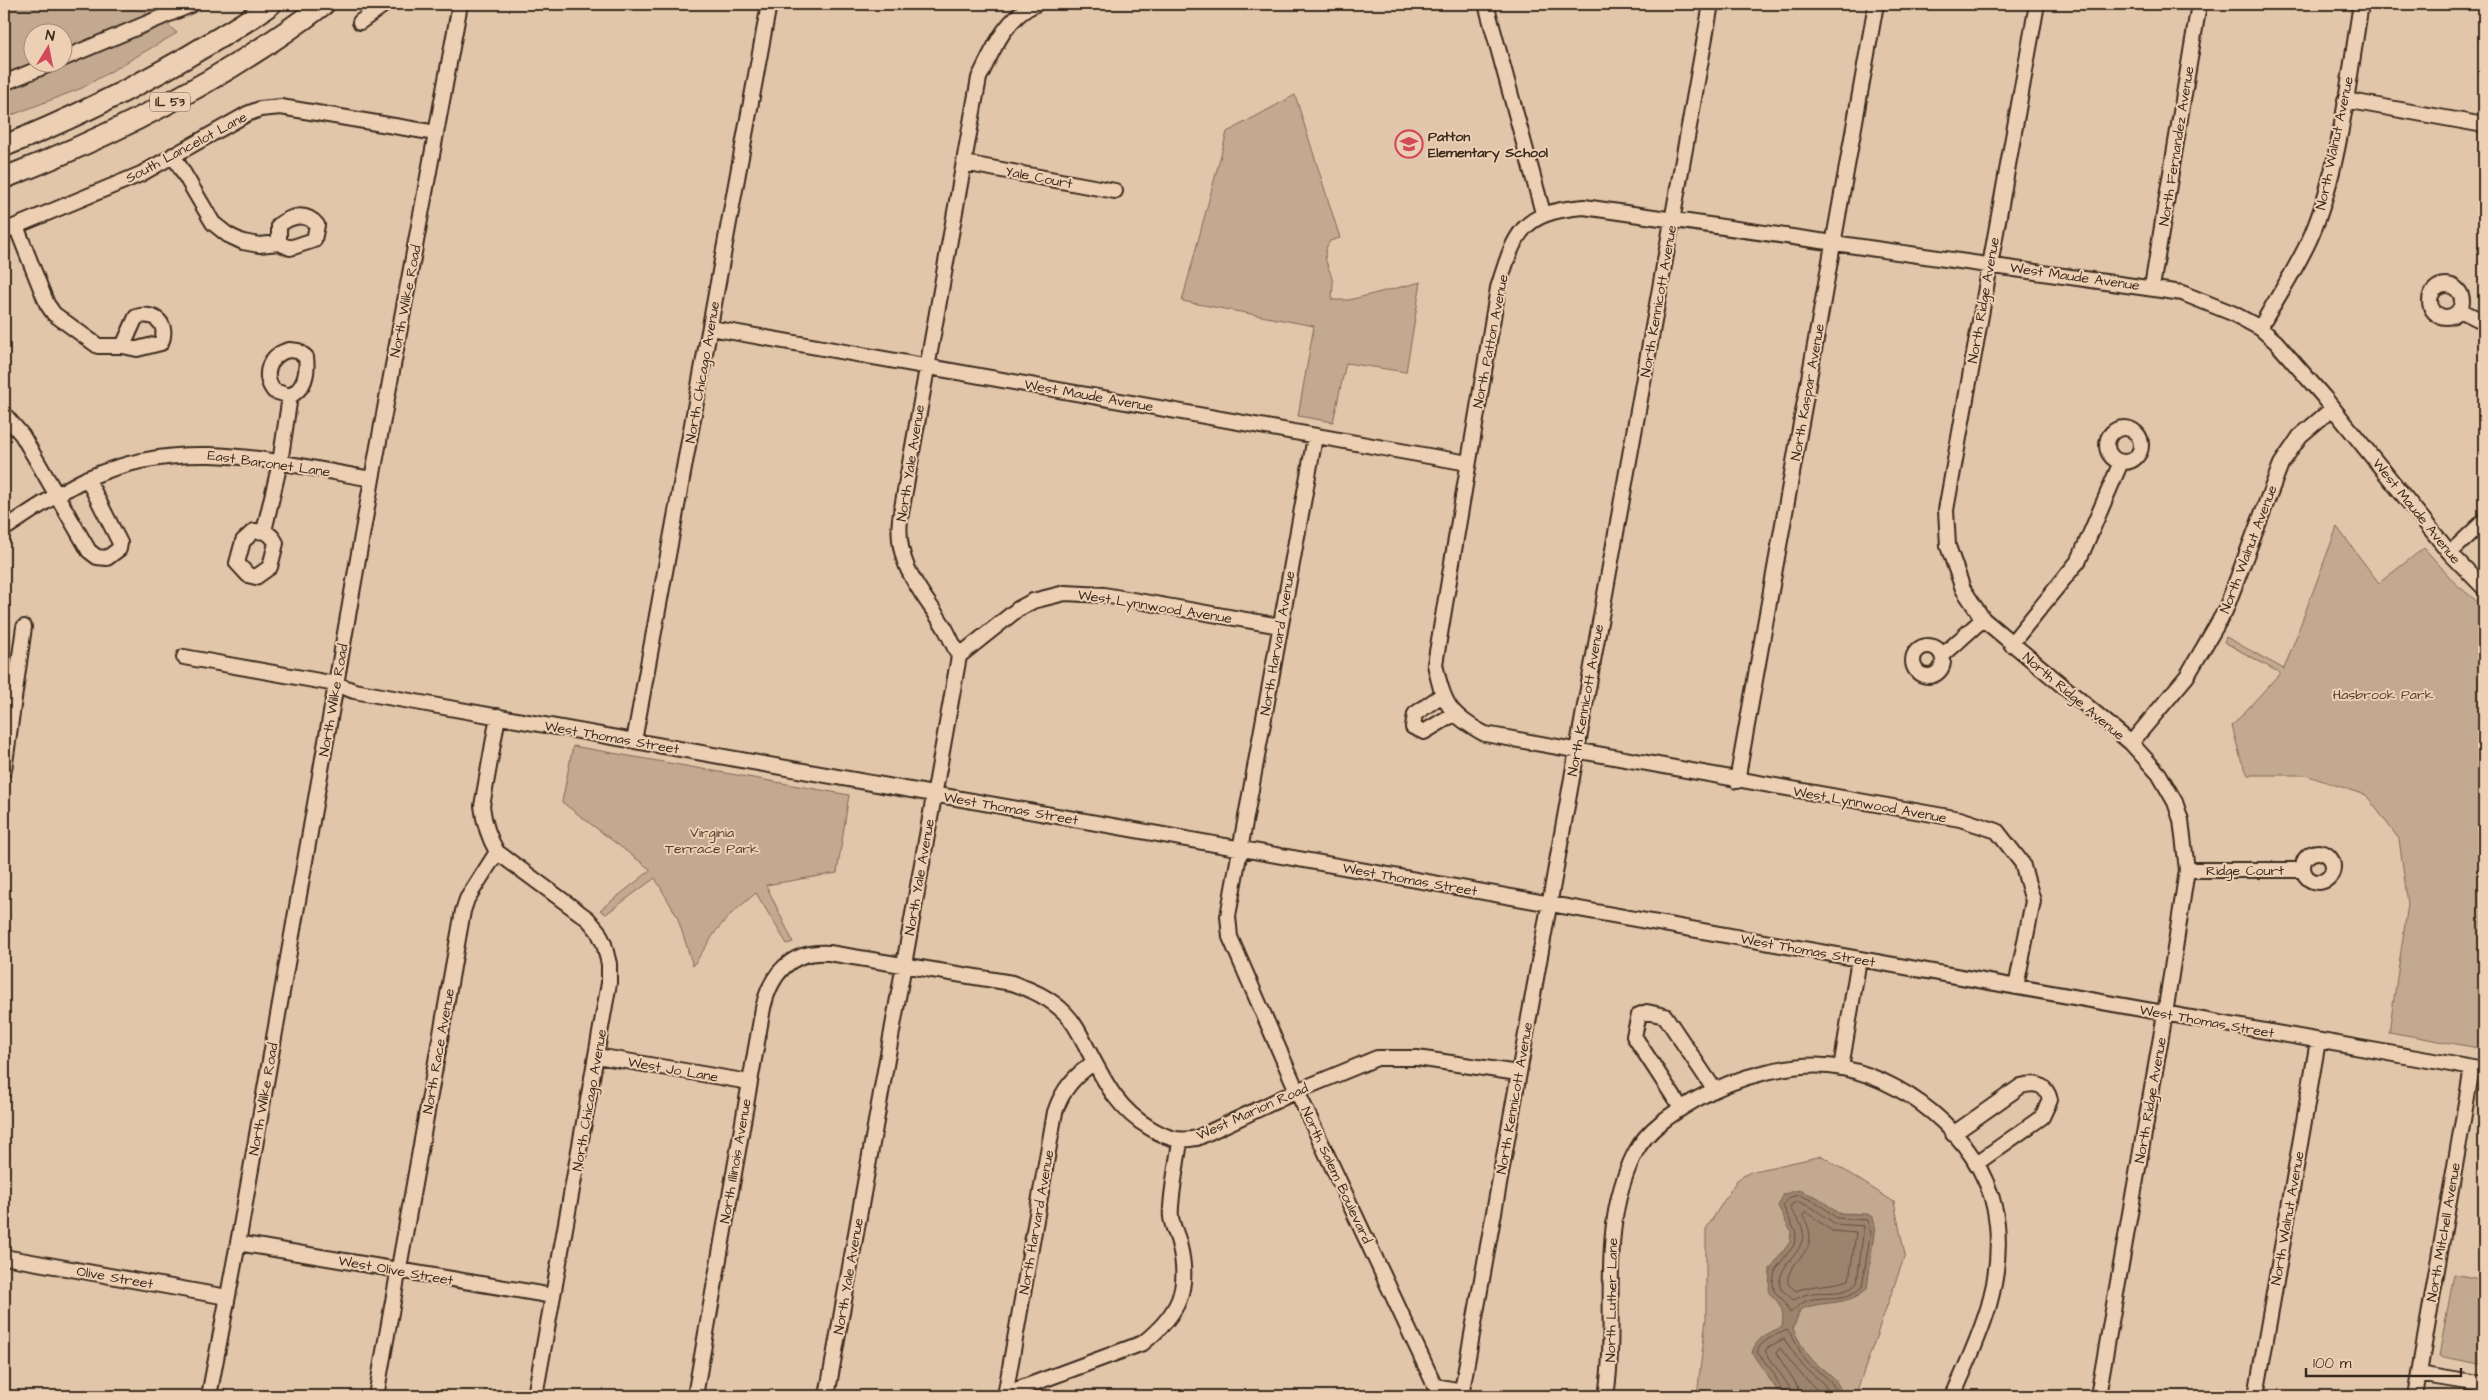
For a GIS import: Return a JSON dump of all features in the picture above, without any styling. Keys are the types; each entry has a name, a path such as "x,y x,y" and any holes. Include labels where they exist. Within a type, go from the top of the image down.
{"highway":[{"path":"94,107 130,76 167,56 246,4"},
{"name":"IL 53","path":"4,146 94,107 213,42 271,4"},
{"name":"IL 53","path":"4,178 97,139 197,88 324,4"}],"street":[{"path":"360,22 385,4"},
{"name":"North Wilke Road","path":"209,1396 238,1242 372,479 460,4"},
{"name":"North Chicago Avenue","path":"634,741 711,328 768,4"},
{"name":"North Yale Avenue","path":"826,1396 959,656 946,630 903,562 898,534 926,365 979,78 1000,38 1014,19 1032,4"},
{"path":"1486,4 1542,213"},
{"name":"North Kennicott Avenue","path":"1462,1394 1711,4"},
{"name":"North Kaspar Avenue","path":"1737,781 1876,4"},
{"name":"North Ridge Avenue","path":"2037,4 1946,510 1948,546 1953,565 1963,589 1983,619 2131,742 2159,774 2175,802 2186,849 2187,870 2165,1014 2098,1396"},
{"name":"North Fernandez Avenue","path":"2152,287 2199,4"},
{"name":"North Walnut Avenue","path":"2260,328 2311,236 2318,219 2330,174 2345,100 2361,4"},
{"path":"72,56 190,6"},
{"path":"4,83 31,72"},
{"path":"2345,100 2484,125"},
{"name":"South Lancelot Lane","path":"10,228 141,174 173,154 247,114 260,109 282,107 436,133"},
{"path":"173,154 213,223 228,235 243,242 259,245 279,243"},
{"name":"Yale Court","path":"964,162 1114,191"},
{"name":"West Maude Avenue","path":"1542,213 1584,207 1673,218 1834,243 2152,287 2182,293 2232,313 2260,328 2289,355 2450,553 2484,588"},
{"name":"North Patton Avenue","path":"1542,213 1516,237 1498,288 1435,664 1442,695 1454,714 1485,734 1576,751"},
{"path":"10,228 47,304 54,314 98,346 123,346"},
{"path":"2460,310 2484,322"},
{"name":"West Maude Avenue","path":"711,328 1468,463"},
{"path":"264,531 280,463 290,396"},
{"name":"North Walnut Avenue","path":"2131,742 2187,676 2225,611 2281,464 2300,436 2333,408"},
{"path":"4,414 22,435 56,497 89,551 97,557 107,558 114,555 119,549 120,543 88,478"},
{"name":"North Harvard Avenue","path":"1241,849 1315,437"},
{"name":"East Baronet Lane","path":"4,529 88,478 139,460 174,454 203,453 239,456 372,479"},
{"path":"2011,644 2079,560 2121,462"},
{"path":"2450,553 2484,521"},
{"name":"West Lynnwood Avenue","path":"959,656 1018,609 1033,602 1065,593 1104,595 1280,626"},
{"path":"1943,655 1983,619"},
{"path":"4,770 24,627"},
{"name":"West Thomas Street","path":"184,657 336,684 354,691 2478,1069"},
{"path":"1442,695 1415,714 1413,727 1424,732 1454,714"},
{"path":"497,852 484,820 482,806 498,716"},
{"name":"West Lynnwood Avenue","path":"1576,751 1960,819 1997,830 2022,863 2033,901 2016,987"},
{"name":"North Salem Boulevard","path":"1241,849 1228,916 1230,937 1434,1391 1462,1394"},
{"name":"North Chicago Avenue","path":"497,852 588,919 598,930 609,964 609,983 597,1056 535,1396"},
{"name":"North Race Avenue","path":"376,1396 463,911 467,899 497,852"},
{"name":"Ridge Court","path":"2187,870 2303,870"},
{"name":"West Marion Road","path":"816,952 1012,983 1034,991 1066,1014 1077,1029 1117,1102 1134,1119 1168,1139 1180,1141 1197,1138 1298,1091 1377,1058 1417,1058 1518,1073"},
{"name":"North Illinois Avenue","path":"695,1396 765,999 780,970 799,956 816,952"},
{"path":"1841,1068 1859,959"},
{"path":"1681,1108 1634,1036 1639,1016 1647,1012 1665,1016 1714,1089"},
{"name":"North Walnut Avenue","path":"2256,1396 2318,1041"},
{"name":"West Jo Lane","path":"597,1056 749,1082"},
{"name":"North Harvard Avenue","path":"1005,1395 1055,1112 1065,1088 1074,1077 1094,1062"},
{"name":"North Luther Lane","path":"1606,1396 1612,1338 1609,1271 1618,1198 1624,1176 1636,1151 1662,1122 1681,1108 1714,1089 1781,1069 1817,1066 1841,1068 1876,1079 1917,1102 1953,1134 1977,1163 1993,1202 1997,1222 1996,1272 1986,1319 1953,1396"},
{"name":"North Mitchell Avenue","path":"2415,1396 2478,1069"},
{"path":"1953,1134 2021,1086 2040,1085 2048,1092 2050,1100 2042,1117 1977,1163"},
{"path":"1005,1395 1143,1343 1177,1309 1183,1278 1182,1260 1170,1216 1180,1141"},
{"name":"West Olive Street","path":"238,1242 398,1271 553,1296"},
{"name":"Olive Street","path":"4,1257 227,1297"},
{"path":"2419,1374 2484,1385"}],"green space":[{"path":"4,4 80,4 154,12 177,33 82,88 4,118"},
{"path":"1295,95 1340,238 1330,241 1325,252 1326,262 1333,283 1332,300 1349,300 1421,282 1406,372 1346,363 1333,422 1298,416 1314,326 1182,301 1227,132"},
{"name":"Hasbrook Park","path":"2337,527 2379,583 2424,548 2456,584 2484,607 2484,1049 2389,1032 2408,904 2399,839 2366,795 2305,775 2248,775 2241,760 2232,726 2280,673 2224,642 2226,637 2284,669"},
{"name":"Virginia Terrace Park","path":"573,746 849,795 837,873 766,885 793,942 787,944 756,893 731,914 716,931 693,966 677,916 655,878 606,914 600,910 651,870 562,802"},
{"path":"1822,1156 1894,1202 1905,1255 1858,1388 1859,1396 1697,1396 1706,1319 1706,1229 1737,1180 1750,1172"},
{"path":"2454,1274 2484,1280 2484,1365 2439,1356"}],"water":[{"path":"1799,1190 1819,1198 1838,1213 1867,1214 1873,1217 1875,1225 1867,1289 1850,1299 1800,1310 1793,1329 1807,1354 1838,1384 1842,1396 1781,1396 1752,1353 1756,1343 1767,1334 1782,1327 1783,1316 1781,1308 1769,1293 1770,1269 1790,1242 1791,1232 1778,1206 1784,1194"}],"place":[{"name":"Patton Elementary School","path":"1409,144"}]}
